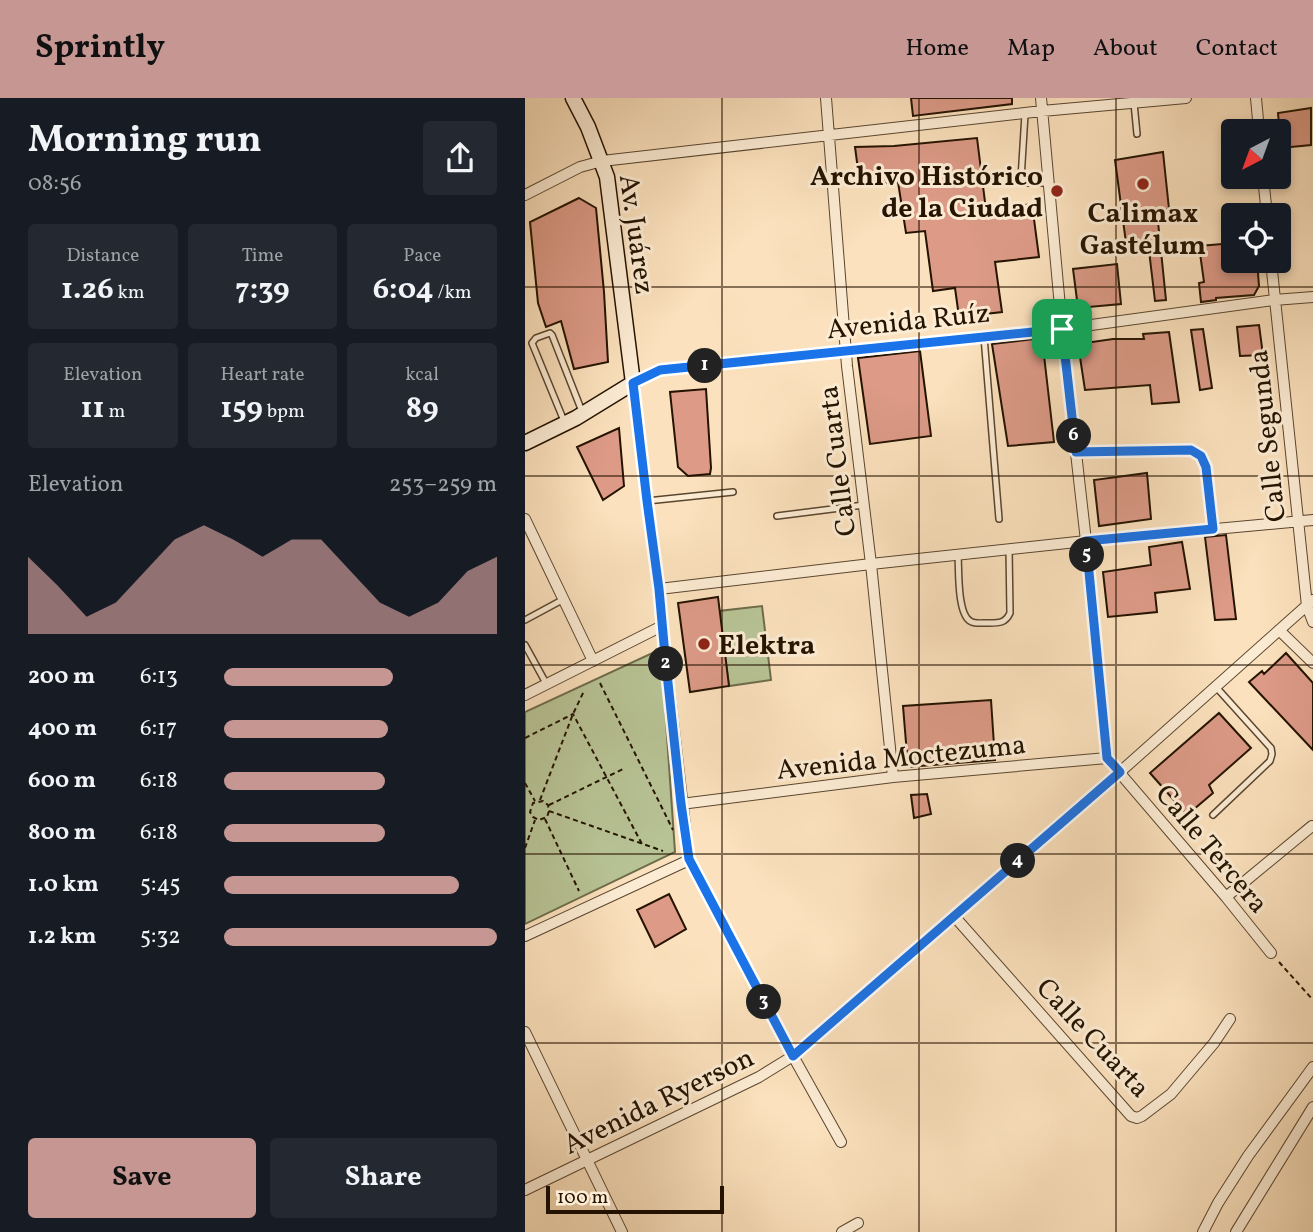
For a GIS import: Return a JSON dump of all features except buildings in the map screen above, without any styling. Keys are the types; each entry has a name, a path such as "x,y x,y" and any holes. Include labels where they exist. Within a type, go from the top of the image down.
{"street":[{"name":"Av. Juárez","path":"573,98 602,161 611,201 633,383"},
{"name":"Calle Cuarta","path":"825,98 847,352 893,777"},
{"path":"1041,98 1107,758 1120,772"},
{"path":"525,195 580,167 602,161 1042,111 1073,103 1133,103 1186,98"},
{"path":"1256,98 1258,119"},
{"name":"Calle Segunda","path":"1272,273 1298,521 1313,622"},
{"name":"Avenida Ruíz","path":"525,443 565,424 660,370 1062,329 1313,297"},
{"path":"633,383 689,859 841,1142"},
{"path":"525,519 593,662"},
{"path":"659,589 1009,549 1313,520"},
{"name":"Avenida Ryerson","path":"525,1190 758,1077 793,1056 1310,603"},
{"path":"525,695 662,626"},
{"path":"1279,630 1313,663"},
{"name":"Avenida Moctezuma","path":"681,804 893,777 1107,758"},
{"name":"Calle Tercera","path":"1120,772 1271,953"},
{"path":"1226,897 1312,826"},
{"path":"525,936 689,859"},
{"name":"Calle Cuarta","path":"954,916 1131,1116 1142,1116 1171,1094 1214,1043 1230,1019"},
{"path":"525,1032 622,1232"},
{"path":"1203,1232 1248,1156 1313,1067"},
{"path":"1237,1232 1313,1107"},
{"path":"842,1232 858,1223"}],"lane":[{"path":"1133,103 1137,134"},
{"path":"1025,113 1021,179 1025,183 1048,184"},
{"path":"565,424 532,343 535,338 550,333 552,335 583,414"},
{"path":"984,337 999,519"},
{"path":"1076,452 1191,450 1197,453 1206,467 1213,529"},
{"path":"647,501 733,492"},
{"path":"778,516 864,505"},
{"path":"957,555 965,616 973,623 999,624 1005,621 1010,613 1009,549"},
{"path":"525,620 564,599"},
{"path":"525,645 547,685"},
{"path":"1213,815 1270,761 1272,754 1271,748 1216,687"}],"path":[{"path":"600,683 675,834"},
{"path":"539,801 584,691"},
{"path":"525,738 573,714"},
{"path":"573,714 642,844"},
{"path":"548,806 623,769"},
{"path":"525,783 535,802"},
{"path":"536,819 531,813 531,807 539,801 548,806 549,811 545,818"},
{"path":"525,805 531,807"},
{"path":"549,811 663,851"},
{"path":"525,816 531,813"},
{"path":"536,819 545,818"},
{"path":"545,818 579,891"},
{"path":"525,848 536,819"},
{"path":"1271,953 1313,1000"}],"green space":[{"path":"762,606 771,680 729,686 719,611"},
{"path":"661,649 675,852 525,924 525,712"}],"place":[{"name":"Calimax Gastélum","path":"1143,184"},
{"name":"Archivo Histórico de la Ciudad","path":"1057,191"},
{"name":"Elektra","path":"704,644"}],"route":[{"path":"1062,329 1076,452 1191,450 1197,453 1206,467 1213,529 1086,541 1107,758 1120,772 793,1056 689,859 633,383 660,370 1062,329"}]}
